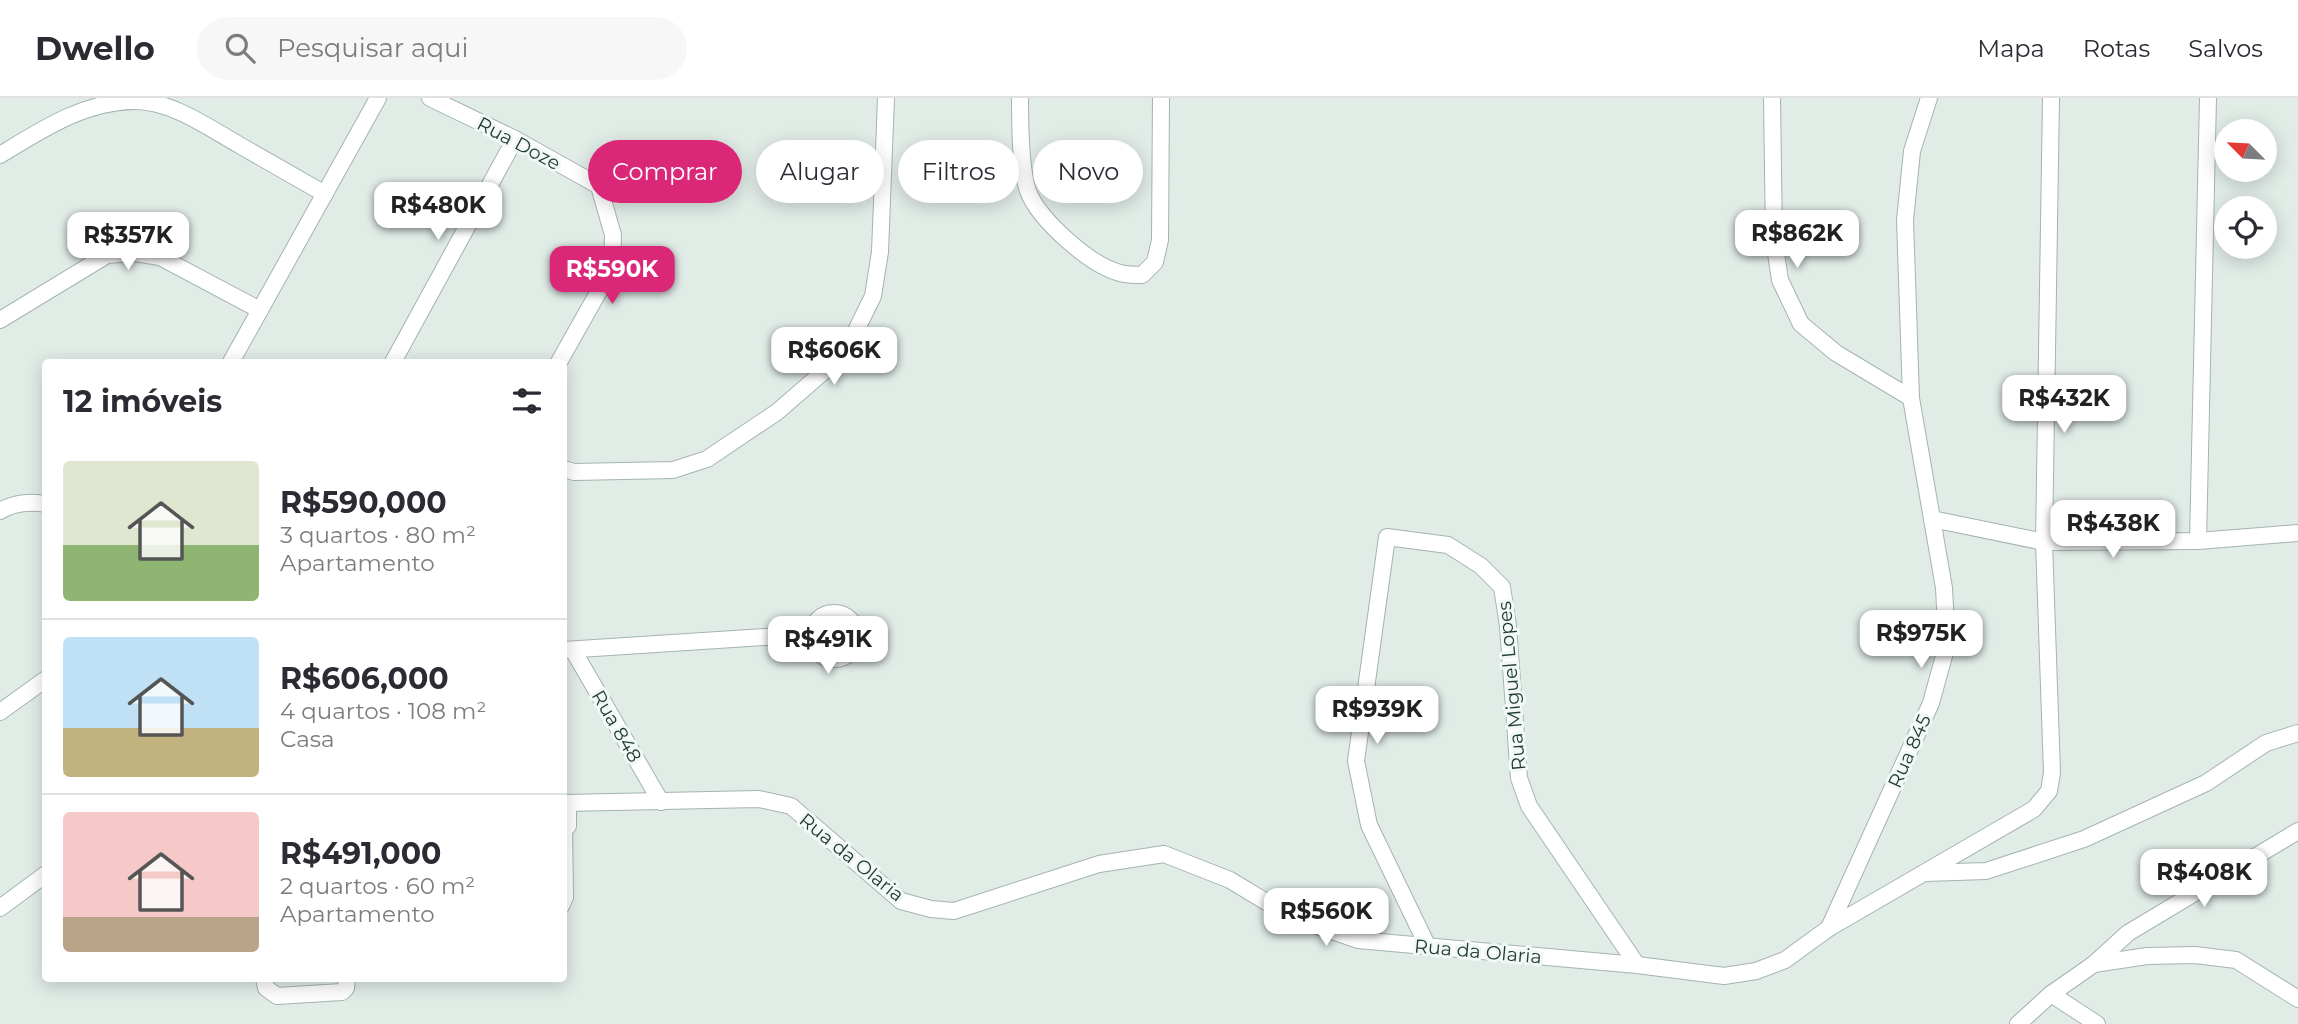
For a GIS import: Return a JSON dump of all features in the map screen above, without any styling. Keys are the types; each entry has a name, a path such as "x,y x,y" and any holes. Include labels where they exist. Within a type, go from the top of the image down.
{"street":[{"path":"233,359 378,98"},
{"name":"Rua Doze","path":"430,98 515,139 600,186 613,234 612,268 561,359"},
{"path":"567,470 673,470 707,459 777,412 845,353 873,296 880,252 886,98"},
{"path":"1020,98 1020,138 1028,191 1055,230 1101,265 1120,273 1142,275 1156,262 1160,240 1161,98"},
{"path":"1772,98 1774,240 1780,280 1801,324 1836,353 1911,398"},
{"name":"Rua 845","path":"1829,928 1931,703 1947,645 1944,588 1911,398 1905,220 1912,151 1929,98"},
{"path":"2044,542 2051,98"},
{"path":"2197,541 2208,98"},
{"path":"0,155 54,122 93,107 134,101 167,107 200,123 325,194"},
{"path":"395,359 515,139"},
{"path":"0,320 107,255 135,253 160,257 260,310"},
{"path":"0,511 9,506 42,503"},
{"path":"1932,519 2044,542 2197,541 2298,534"},
{"name":"Rua Miguel Lopes","path":"1428,947 1369,825 1356,761 1387,537 1448,545 1481,566 1502,587 1508,626 1519,779 1529,806 1637,965"},
{"name":"Rua da Olaria","path":"567,803 759,799 791,806 901,901 931,909 954,911 1099,864 1164,854 1230,880 1292,917 1358,940 1637,965 1724,976 1756,971 1785,960 1829,928 2034,809 2049,791 2052,773 2044,542"},
{"path":"568,650 812,634"},
{"name":"Rua 848","path":"568,650 662,802"},
{"path":"0,712 42,682"},
{"path":"1923,873 1986,871 2084,839 2206,783 2266,743 2298,733"},
{"path":"567,814 568,826"},
{"path":"2018,1024 2052,994 2094,964 2128,933 2297,832"},
{"path":"0,908 42,877"},
{"path":"2094,964 2159,956 2195,955 2236,960 2298,999"},
{"path":"265,982 266,988 277,996 342,992 347,982"},
{"path":"2052,994 2097,1024"}],"lane":[{"path":"567,902 568,826"}]}
